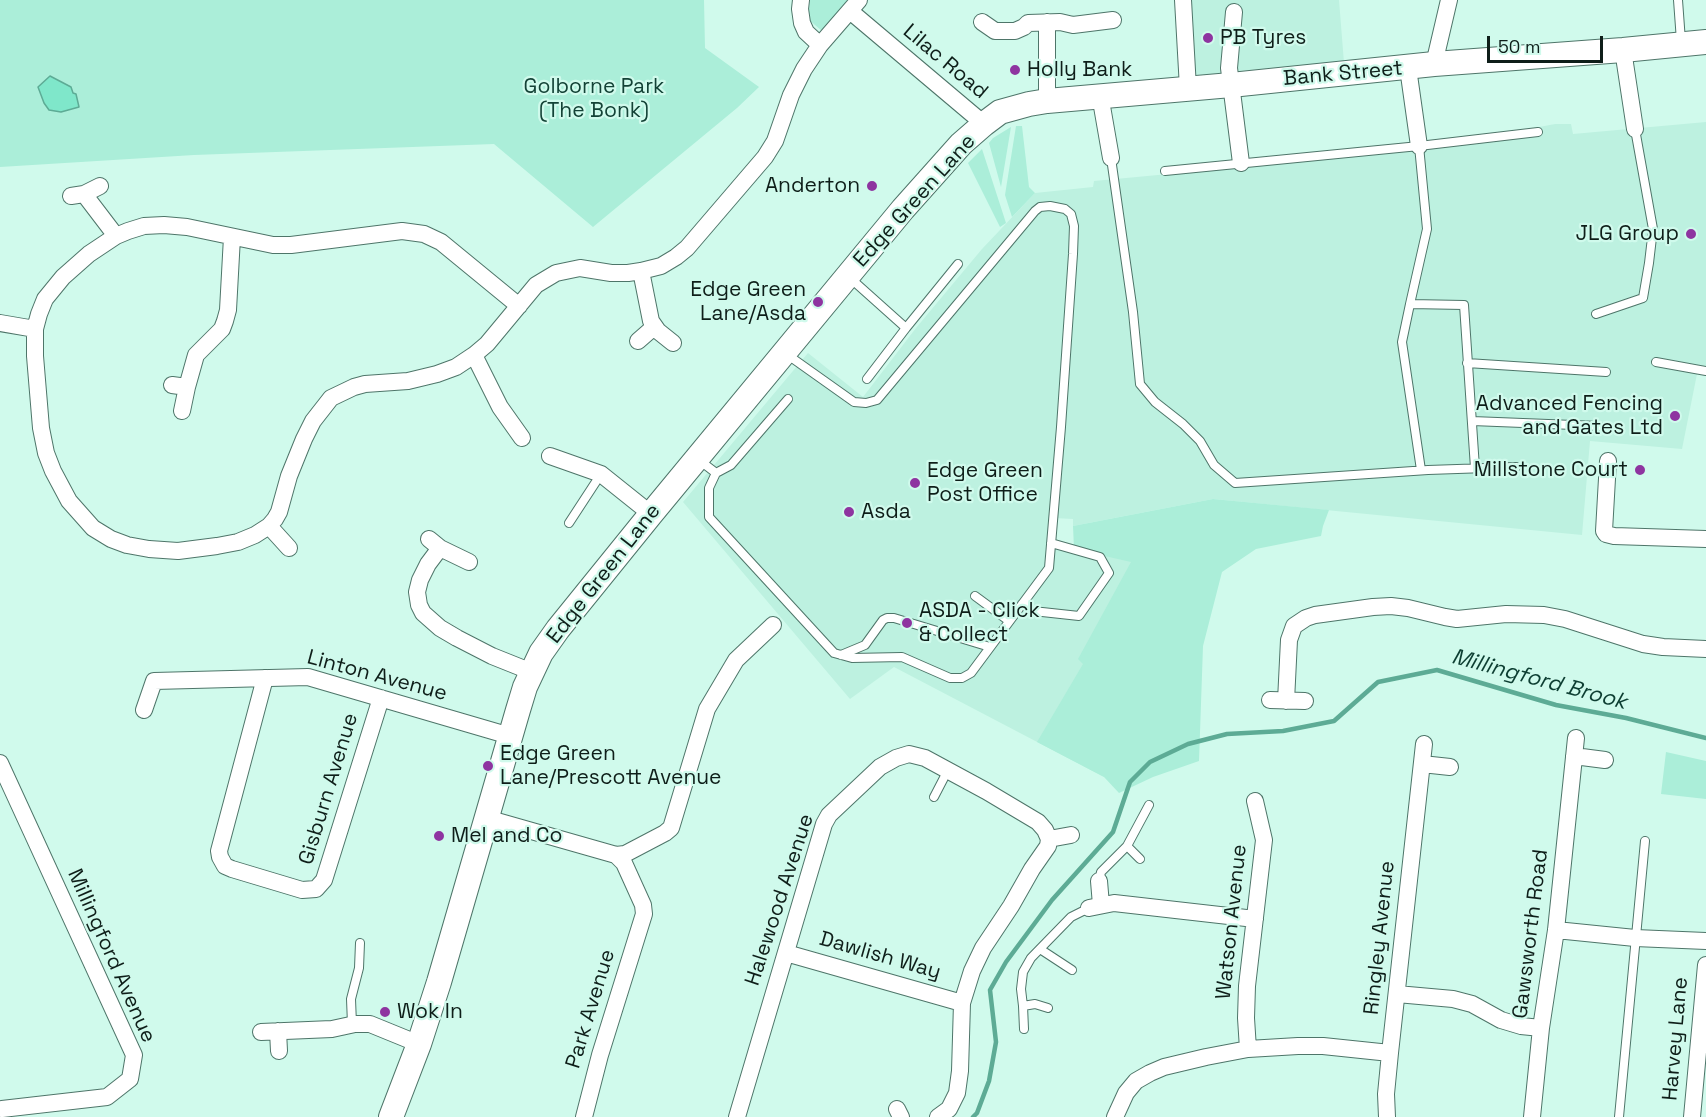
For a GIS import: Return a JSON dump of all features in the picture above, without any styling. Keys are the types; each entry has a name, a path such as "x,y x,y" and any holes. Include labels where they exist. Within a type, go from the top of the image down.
{"street":[{"path":"801,0 802,23 806,32 820,45"},
{"path":"1183,0 1188,88"},
{"path":"1434,64 1449,0"},
{"path":"519,306 441,242 424,234 402,231 291,245 273,245 188,227 144,226 116,236 89,254 63,277 45,299 35,329 35,356 41,428 46,453 69,501 93,528 111,539 149,549 177,550 238,542 255,536 269,526 279,512 289,476 304,440 313,421 331,398 365,384 408,381 456,367 487,344 519,306 536,285 556,273 587,268 620,273 640,271 661,266 687,248 765,156 775,141 791,95 804,69 820,45 854,5"},
{"name":"Lilac Road","path":"854,5 984,124"},
{"path":"1234,12 1229,68 1241,163"},
{"path":"982,22 995,31 1015,31 1028,23 1060,22 1072,25 1113,20"},
{"path":"1047,22 1047,101"},
{"name":"Bank Street","path":"984,124 1000,112 1047,101 1434,64 1706,42"},
{"path":"1623,50 1635,129"},
{"path":"1408,68 1419,146"},
{"path":"1100,95 1111,158"},
{"name":"Edge Green Lane","path":"392,1117 440,982 510,736 532,672 542,653 558,629 651,514 707,466 784,353 932,176 961,144 984,124"},
{"path":"100,186 77,195 116,236"},
{"path":"182,411 180,386 195,355 222,328 225,321 228,310 232,237"},
{"path":"640,271 651,321 654,327 673,343"},
{"path":"0,323 35,329"},
{"path":"638,341 654,327"},
{"path":"474,355 500,407 522,438"},
{"path":"550,456 601,474 651,514"},
{"path":"1608,461 1604,531 1606,534 1706,539"},
{"path":"269,526 289,548"},
{"path":"469,562 434,544 417,592 423,613 440,628 457,638 492,656 532,672"},
{"path":"1305,701 1278,700 1289,640 1294,626 1315,615 1373,607 1408,608 1457,619 1516,614 1544,615 1565,619 1643,644 1663,648 1706,649"},
{"path":"486,818 616,855 625,854 665,833 670,828 707,709 736,660 773,625"},
{"name":"Linton Avenue","path":"144,710 154,681 308,677 510,736"},
{"name":"Gisburn Avenue","path":"265,678 219,857 225,866 232,869 302,890 316,889 324,880 381,698"},
{"name":"Gawsworth Road","path":"1532,1117 1541,1028 1556,930 1576,738"},
{"name":"Ringley Avenue","path":"1387,1117 1386,1094 1390,1053 1425,744"},
{"name":"Halewood Avenue","path":"737,1117 824,824 829,815 880,767 909,754 925,758 1038,822 1049,839"},
{"path":"1574,756 1605,760"},
{"name":"Millingford Avenue","path":"0,763 134,1055 130,1079 107,1097 1,1109"},
{"path":"1422,764 1450,767"},
{"name":"Watson Avenue","path":"1248,1049 1247,986 1264,840 1255,801"},
{"path":"938,1117 950,1109 957,1093 962,1003 972,971 983,948 1048,846 1049,839 1071,835"},
{"name":"Park Avenue","path":"584,1117 600,1055 644,914 643,905 624,863 616,855"},
{"path":"1099,881 1095,907 1114,903 1141,911 1255,919"},
{"path":"1141,911 1158,890"},
{"path":"1556,930 1635,938 1706,941"},
{"name":"Dawlish Way","path":"786,953 962,1003"},
{"name":"Harvey Lane","path":"1692,1117 1706,965"},
{"path":"1397,994 1453,999 1472,1005 1501,1020 1521,1026 1541,1028"},
{"path":"261,1032 332,1029 352,1024 370,1024 419,1044"},
{"path":"278,1031 279,1051"},
{"path":"1115,1117 1126,1093 1136,1081 1164,1067 1206,1057 1248,1049 1306,1046 1390,1053"}],"lane":[{"path":"1678,0 1681,44"},
{"path":"1596,314 1643,298 1653,229 1635,129"},
{"path":"1165,171 1538,132"},
{"path":"1419,146 1427,230 1402,342 1421,470"},
{"path":"1111,158 1133,312 1140,384 1155,402 1200,441 1214,465 1234,483 1421,470 1516,467"},
{"path":"784,353 854,402 866,404 877,400 1040,207 1065,209 1071,214 1074,226 1049,568 971,673 962,678 950,678 902,657 852,658 834,653 709,517 707,466 731,465 788,399"},
{"path":"867,379 958,264"},
{"path":"848,277 906,328"},
{"path":"1410,304 1464,305 1475,468"},
{"path":"1656,362 1706,371"},
{"path":"1467,363 1606,372"},
{"path":"1472,421 1599,426"},
{"path":"569,523 601,474"},
{"path":"1022,604 1033,611 1079,616 1108,573 1100,557 1052,543"},
{"path":"975,596 1009,621"},
{"path":"842,655 865,645 883,620 887,618 894,618 990,647"},
{"path":"934,797 948,770"},
{"path":"1099,881 1101,872 1127,846 1149,805"},
{"path":"1618,1117 1645,841"},
{"path":"1127,846 1140,859"},
{"path":"1024,1029 1023,972 1031,958 1071,918 1095,907"},
{"path":"352,1024 351,999 359,968 360,943"},
{"path":"1040,949 1072,970"},
{"path":"1023,1006 1035,1004 1048,1008"}],"shaded area":[{"path":"1186,0 1339,0 1344,63 1239,71 1237,68 1222,69 1220,74 1194,75"},
{"path":"50,76 71,87 73,93 76,94 79,107 61,112 49,110 38,87"},
{"path":"1706,122 1706,375 1697,374 1682,449 1590,441 1582,535 1213,499 1073,526 1073,519 1054,518 1052,543 1192,574 1104,777 894,667 850,699 683,502 808,353 863,397 916,328 982,249 1035,193 1093,187 1094,181 1413,151 1555,124 1571,124 1573,134"}],"green space":[{"name":"Golborne Park (The Bonk)","path":"0,0 704,0 705,48 759,87 737,108 593,227 494,144 194,155 0,167"},
{"path":"810,0 848,0 822,31 808,19"},
{"path":"1016,126 1022,126 1029,187 1035,193 1012,217 1005,195"},
{"path":"1011,127 1001,187 989,143"},
{"path":"982,149 1006,223 1000,227 968,163"},
{"path":"1213,499 1329,510 1321,536 1256,549 1222,572 1203,646 1199,761 1153,777 1119,793 1104,777 1037,742 1083,664 1078,659 1131,562 1074,549 1073,526"},
{"path":"1666,752 1706,761 1706,799 1661,794"}],"waterway":[{"name":"Millingford Brook","path":"973,1117 977,1113 989,1081 996,1042 990,990 1006,962 1052,900 1113,832 1130,782 1150,762 1188,744 1227,734 1283,731 1334,721 1378,682 1437,670 1556,705 1626,718 1706,738"}],"place":[{"name":"PB Tyres","path":"1208,38"},
{"name":"Holly Bank","path":"1015,70"},
{"name":"Anderton","path":"872,186"},
{"name":"JLG Group","path":"1691,234"},
{"name":"Edge Green Lane/Asda","path":"818,302"},
{"name":"Advanced Fencing and Gates Ltd","path":"1675,416"},
{"name":"Millstone Court","path":"1640,470"},
{"name":"Edge Green Post Office","path":"915,483"},
{"name":"Asda","path":"849,512"},
{"name":"ASDA - Click & Collect","path":"907,623"},
{"name":"Edge Green Lane/Prescott Avenue","path":"488,766"},
{"name":"Mel and Co","path":"439,836"},
{"name":"Wok In","path":"385,1012"}]}
